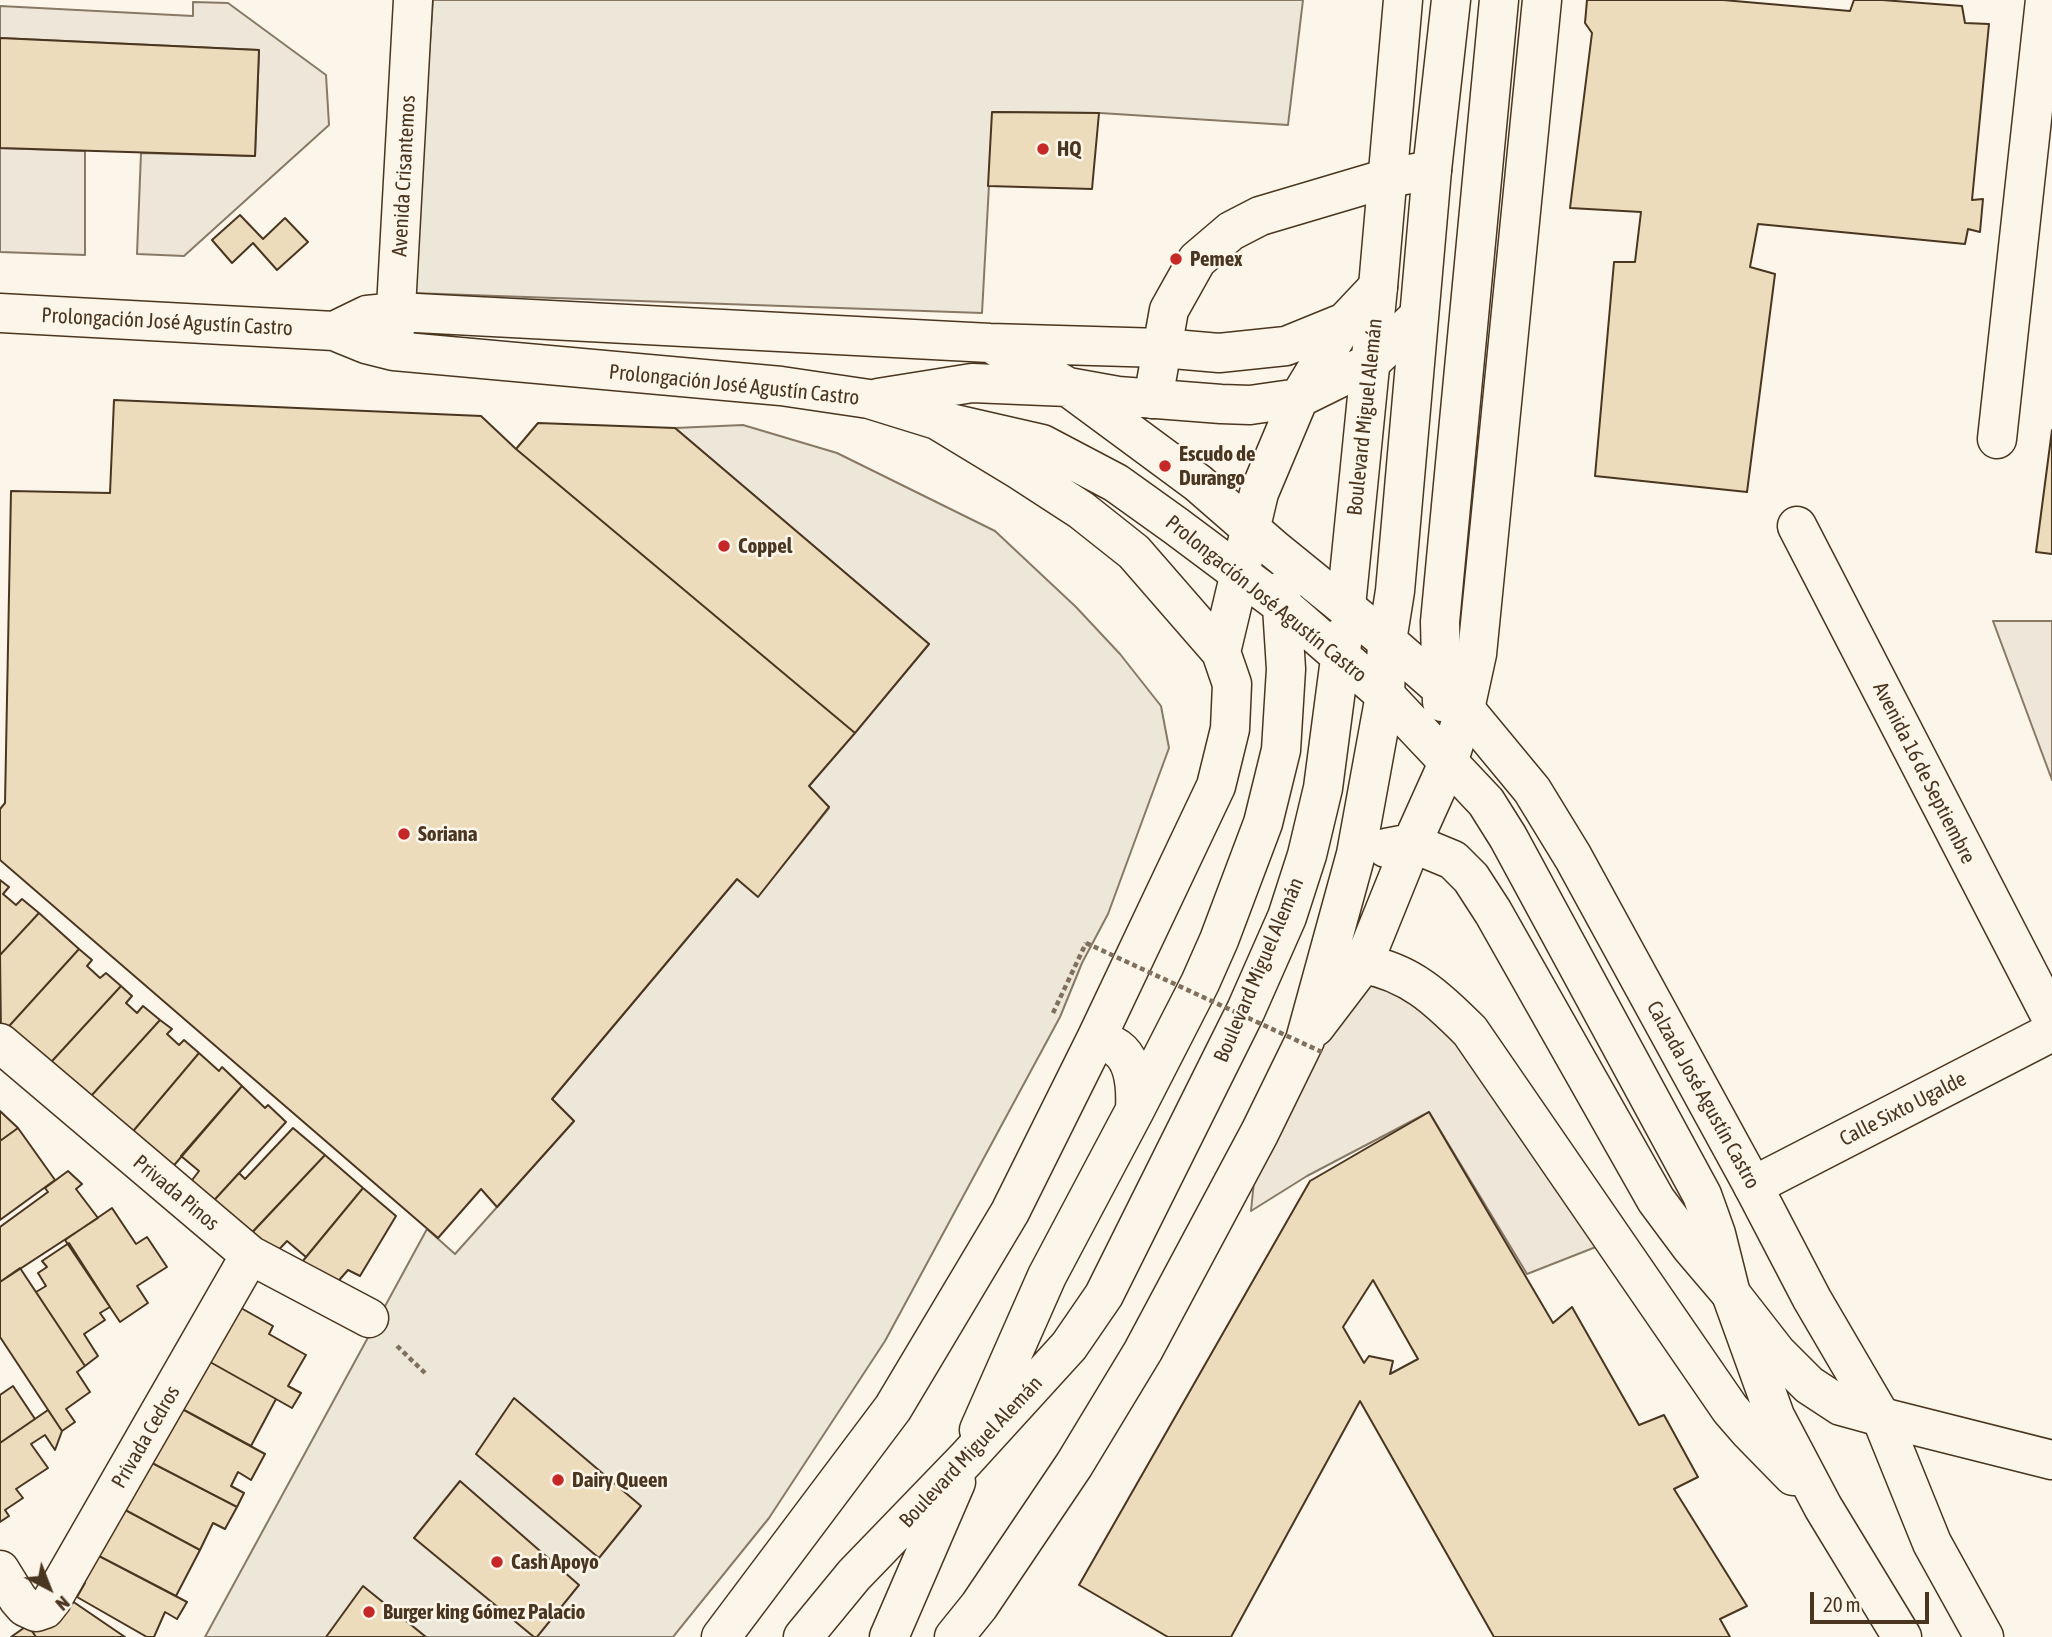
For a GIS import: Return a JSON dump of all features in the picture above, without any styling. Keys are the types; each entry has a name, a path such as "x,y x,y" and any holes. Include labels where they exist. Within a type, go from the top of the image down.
{"main road":[{"name":"Avenida Crisantemos","path":"394,351 413,0"},
{"name":"Boulevard Miguel Alemán","path":"803,1637 854,1575 966,1459 1069,1346 1104,1295 1246,1010 1287,917 1307,855 1323,788 1341,656 1404,0"},
{"name":"Boulevard Miguel Alemán","path":"954,1637 979,1606 1074,1465 1143,1351 1260,1132 1315,1046 1356,854 1385,695 1387,641 1395,591 1418,317 1451,0"},
{"path":"1315,1046 1363,964 1448,763 1452,697 1441,610 1499,0"},
{"path":"1452,697 1477,654 1542,0"},
{"path":"1997,439 2045,0"},
{"path":"1153,399 1169,310 1198,260 1231,231 1260,216 1388,178 1432,170"},
{"path":"889,1637 1047,1276 1135,1110 1219,940 1263,822 1281,750 1286,669 1283,606 1263,540 1259,493 1299,398 1345,322 1378,287"},
{"name":"Prolongación José Agustín Castro","path":"334,331 367,315 397,312 990,343 1068,387 1198,484 1346,606"},
{"name":"Prolongación José Agustín Castro","path":"0,313 334,331 366,344 394,351 781,386 869,400 937,420 1042,444 1115,483 1176,526 1283,606 1385,695"},
{"path":"869,400 972,383 1068,387 1118,397 1250,405 1299,398 1370,363 1418,317"},
{"path":"990,343 1219,352 1286,346 1345,322"},
{"path":"721,1637 893,1408 1010,1212 1097,1037 1216,786 1230,729 1232,684 1222,652 1133,552 1081,510 937,420"},
{"name":"Avenida 16 de Septiembre","path":"1797,526 2052,1019"},
{"path":"1222,652 1240,575 1263,540"},
{"name":"Calzada José Agustín Castro","path":"1346,606 1452,697 1532,790 1573,857 1812,1299 1881,1417 1931,1543 1984,1637"},
{"path":"1385,695 1486,802 1508,837 1702,1195 1716,1234 1731,1294 1776,1416 1823,1507 1902,1637"},
{"path":"1307,855 1356,854 1412,843 1453,860 1471,878 1493,912 1656,1200 1777,1353 1809,1385 1841,1406 2052,1460"},
{"path":"1363,964 1376,966 1420,985 1470,1031 1730,1409 1823,1507"},
{"name":"Calle Sixto Ugalde","path":"1753,1186 2052,1031"},
{"path":"1097,1037 1120,1050 1130,1065 1136,1089 1135,1110"},
{"name":"Privada Pinos","path":"0,1043 250,1255 369,1318"},
{"name":"Privada Cedros","path":"0,1570 25,1607 36,1612 45,1609 250,1255"}],"path":[{"path":"1053,1013 1086,943 1315,1046"}],"shaded area":[{"path":"433,0 1303,0 1288,125 1100,113 993,112 982,313 412,293"},
{"path":"193,2 228,3 326,75 329,125 184,256 137,254 141,153 255,156 259,50 0,38 0,6 193,16"},
{"path":"0,148 85,151 85,255 0,252"},
{"path":"743,425 837,453 995,531 1076,607 1120,654 1161,706 1169,748 1108,914 1082,963 1060,1017 885,1341 769,1518 673,1637 205,1637 427,1229 455,1254 574,1121 552,1099 737,879 758,896 829,808 809,786 929,644 675,428"},
{"path":"1993,621 2052,621 2052,780"},
{"path":"1364,972 1419,991 1606,1243 1527,1274 1429,1112 1307,1176 1251,1211 1257,1151"}],"building":[{"path":"1587,0 1723,0 1850,11 1854,0 1882,0 1962,6 1965,23 1989,24 1972,200 1983,199 1980,232 1968,229 1965,244 1758,224 1750,267 1775,274 1747,492 1595,476 1614,262 1635,262 1641,212 1570,208 1592,33 1585,23"},
{"path":"0,38 259,50 255,156 0,148"},
{"name":"HQ","path":"992,112 1099,113 1092,189 988,186"},
{"path":"240,215 263,239 285,218 308,242 277,270 253,243 232,263 212,240"},
{"name":"Soriana","path":"114,400 481,416 516,449 855,733 809,786 829,807 758,897 737,879 552,1099 574,1121 497,1207 481,1189 438,1238 0,860 0,809 5,803 11,491 110,493"},
{"name":"Coppel","path":"538,423 675,428 929,644 855,733 516,449"},
{"path":"2052,430 2052,554 2036,552"},
{"path":"0,880 9,887 3,894 16,905 22,899 39,913 0,955"},
{"path":"39,913 79,949 1,1035 0,955"},
{"path":"79,949 92,960 87,966 100,978 106,973 121,986 42,1072 1,1035"},
{"path":"121,986 132,996 126,1003 137,1013 143,1006 160,1020 82,1106 42,1072"},
{"path":"160,1020 172,1029 167,1034 179,1045 184,1040 199,1053 124,1142 82,1106"},
{"path":"199,1053 219,1071 222,1067 242,1086 164,1177 124,1142"},
{"path":"242,1086 265,1108 268,1105 286,1122 207,1208 186,1188 199,1171 181,1156"},
{"path":"0,1111 18,1128 0,1141"},
{"path":"1429,1112 1553,1323 1572,1307 1639,1425 1664,1415 1698,1477 1674,1489 1747,1606 1720,1619 1730,1637 1494,1637 1360,1401 1231,1637 1168,1637 1079,1585 1310,1181","holes":["1373,1280 1418,1359 1390,1374 1393,1361 1369,1356 1364,1363 1343,1327"]},
{"path":"18,1128 55,1180 0,1220 0,1141"},
{"path":"293,1128 325,1155 242,1243 207,1208 239,1173 245,1179"},
{"path":"325,1155 363,1188 306,1257 287,1241 271,1258 248,1237"},
{"path":"68,1171 82,1184 76,1189 98,1218 0,1282 0,1227 48,1192 45,1188"},
{"path":"363,1188 396,1216 360,1276 348,1270 334,1286 302,1262"},
{"path":"112,1208 136,1244 147,1237 167,1267 137,1286 148,1303 120,1322 65,1240"},
{"path":"69,1243 110,1307 100,1313 105,1320 84,1334 98,1356 85,1366 36,1292 46,1286 38,1273 47,1267 42,1261"},
{"path":"20,1268 85,1366 77,1372 90,1392 66,1409 75,1422 62,1431 0,1337 0,1282"},
{"path":"209,1290 273,1326 269,1334 306,1355 288,1386 301,1393 292,1408 178,1344"},
{"path":"178,1344 276,1399 251,1446 173,1404"},
{"path":"13,1386 35,1419 0,1443 0,1395"},
{"name":"Dairy Queen","path":"514,1398 641,1506 599,1558 476,1454"},
{"path":"173,1404 265,1454 251,1480 238,1472 231,1486 244,1493 237,1507 125,1449"},
{"path":"48,1410 62,1431 55,1450 45,1435 31,1444 48,1468 16,1489 23,1498 5,1510 9,1516 0,1522 0,1443"},
{"path":"125,1449 237,1507 225,1529 213,1523 200,1550 101,1497"},
{"name":"Cash Apoyo","path":"460,1481 579,1585 537,1637 414,1538"},
{"path":"101,1497 200,1550 176,1596 99,1556"},
{"path":"99,1556 187,1602 177,1619 165,1612 154,1637 147,1637 77,1597 85,1583 74,1577"},
{"name":"Burger king Gómez Palacio","path":"363,1586 426,1637 326,1637"},
{"path":"53,1588 125,1637 36,1637 28,1625"},
{"path":"28,1625 36,1637 11,1637"}],"place":[{"name":"HQ","path":"1043,149"},
{"name":"Pemex","path":"1176,259"},
{"name":"Escudo de Durango","path":"1165,466"},
{"name":"Coppel","path":"724,546"},
{"name":"Soriana","path":"404,834"},
{"name":"Dairy Queen","path":"558,1480"},
{"name":"Cash Apoyo","path":"497,1562"},
{"name":"Burger king Gómez Palacio","path":"369,1612"}]}
